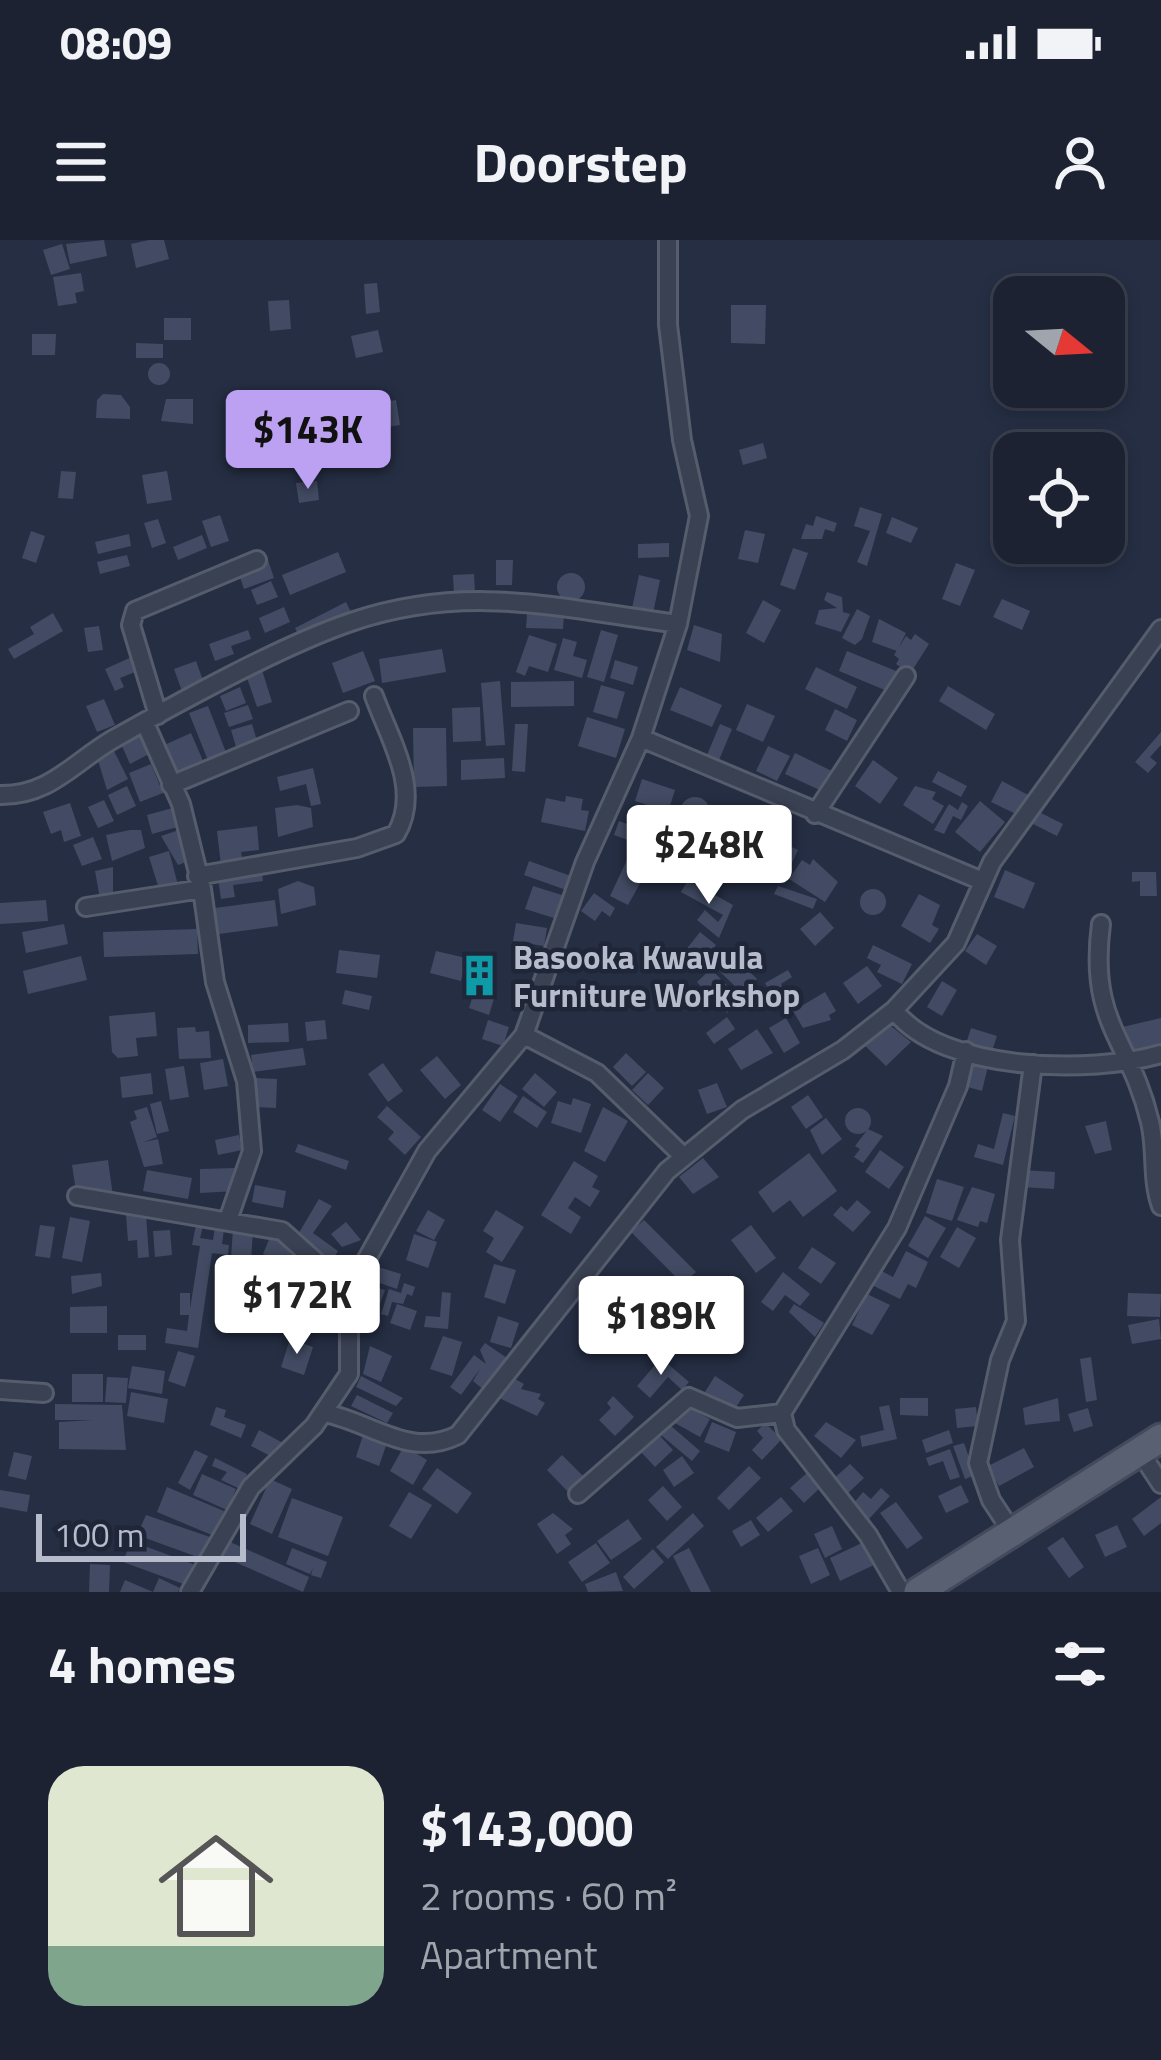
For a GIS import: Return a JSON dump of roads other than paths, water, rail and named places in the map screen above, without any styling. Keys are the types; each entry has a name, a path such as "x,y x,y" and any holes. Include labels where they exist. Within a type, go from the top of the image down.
{"main road":[{"path":"917,1591 1150,1445"}],"street":[{"path":"190,1592 251,1487 325,1413 349,1374 349,1291 428,1151 524,1035 585,862 641,739 678,624 699,516 682,440 668,325 668,240"},
{"path":"228,1220 252,1151 246,1081 214,982 200,883 182,803 171,785 152,719 131,625 135,610 257,560"},
{"path":"0,795 41,790 152,719 345,624 420,604 583,606 678,624"},
{"path":"325,1413 356,1419 411,1446 439,1444 458,1435 640,1204 684,1157 742,1110 843,1049 894,1010 956,944 982,881 1060,762 1161,629"},
{"path":"815,814 907,676"},
{"path":"86,907 357,848 396,834 407,810 403,768 374,696"},
{"path":"171,785 349,711"},
{"path":"641,739 982,881"},
{"path":"1101,924 1096,964 1099,997 1125,1064 1140,1086 1150,1120 1161,1206"},
{"path":"894,1010 940,1044 1033,1064 1125,1064 1161,1054"},
{"path":"524,1035 597,1072 684,1157"},
{"path":"917,1591 786,1430 782,1413 897,1228 958,1086 966,1051"},
{"path":"1012,1532 992,1500 978,1463 1000,1360 1016,1321 1010,1240 1033,1064"},
{"path":"77,1196 282,1231 349,1291"},
{"path":"0,1390 44,1393"},
{"path":"578,1494 689,1397 727,1416 782,1413"},
{"path":"1150,1445 1161,1484"}],"place":[{"name":"Basooka Kwavula Furniture Workshop","path":"479,976"}]}
